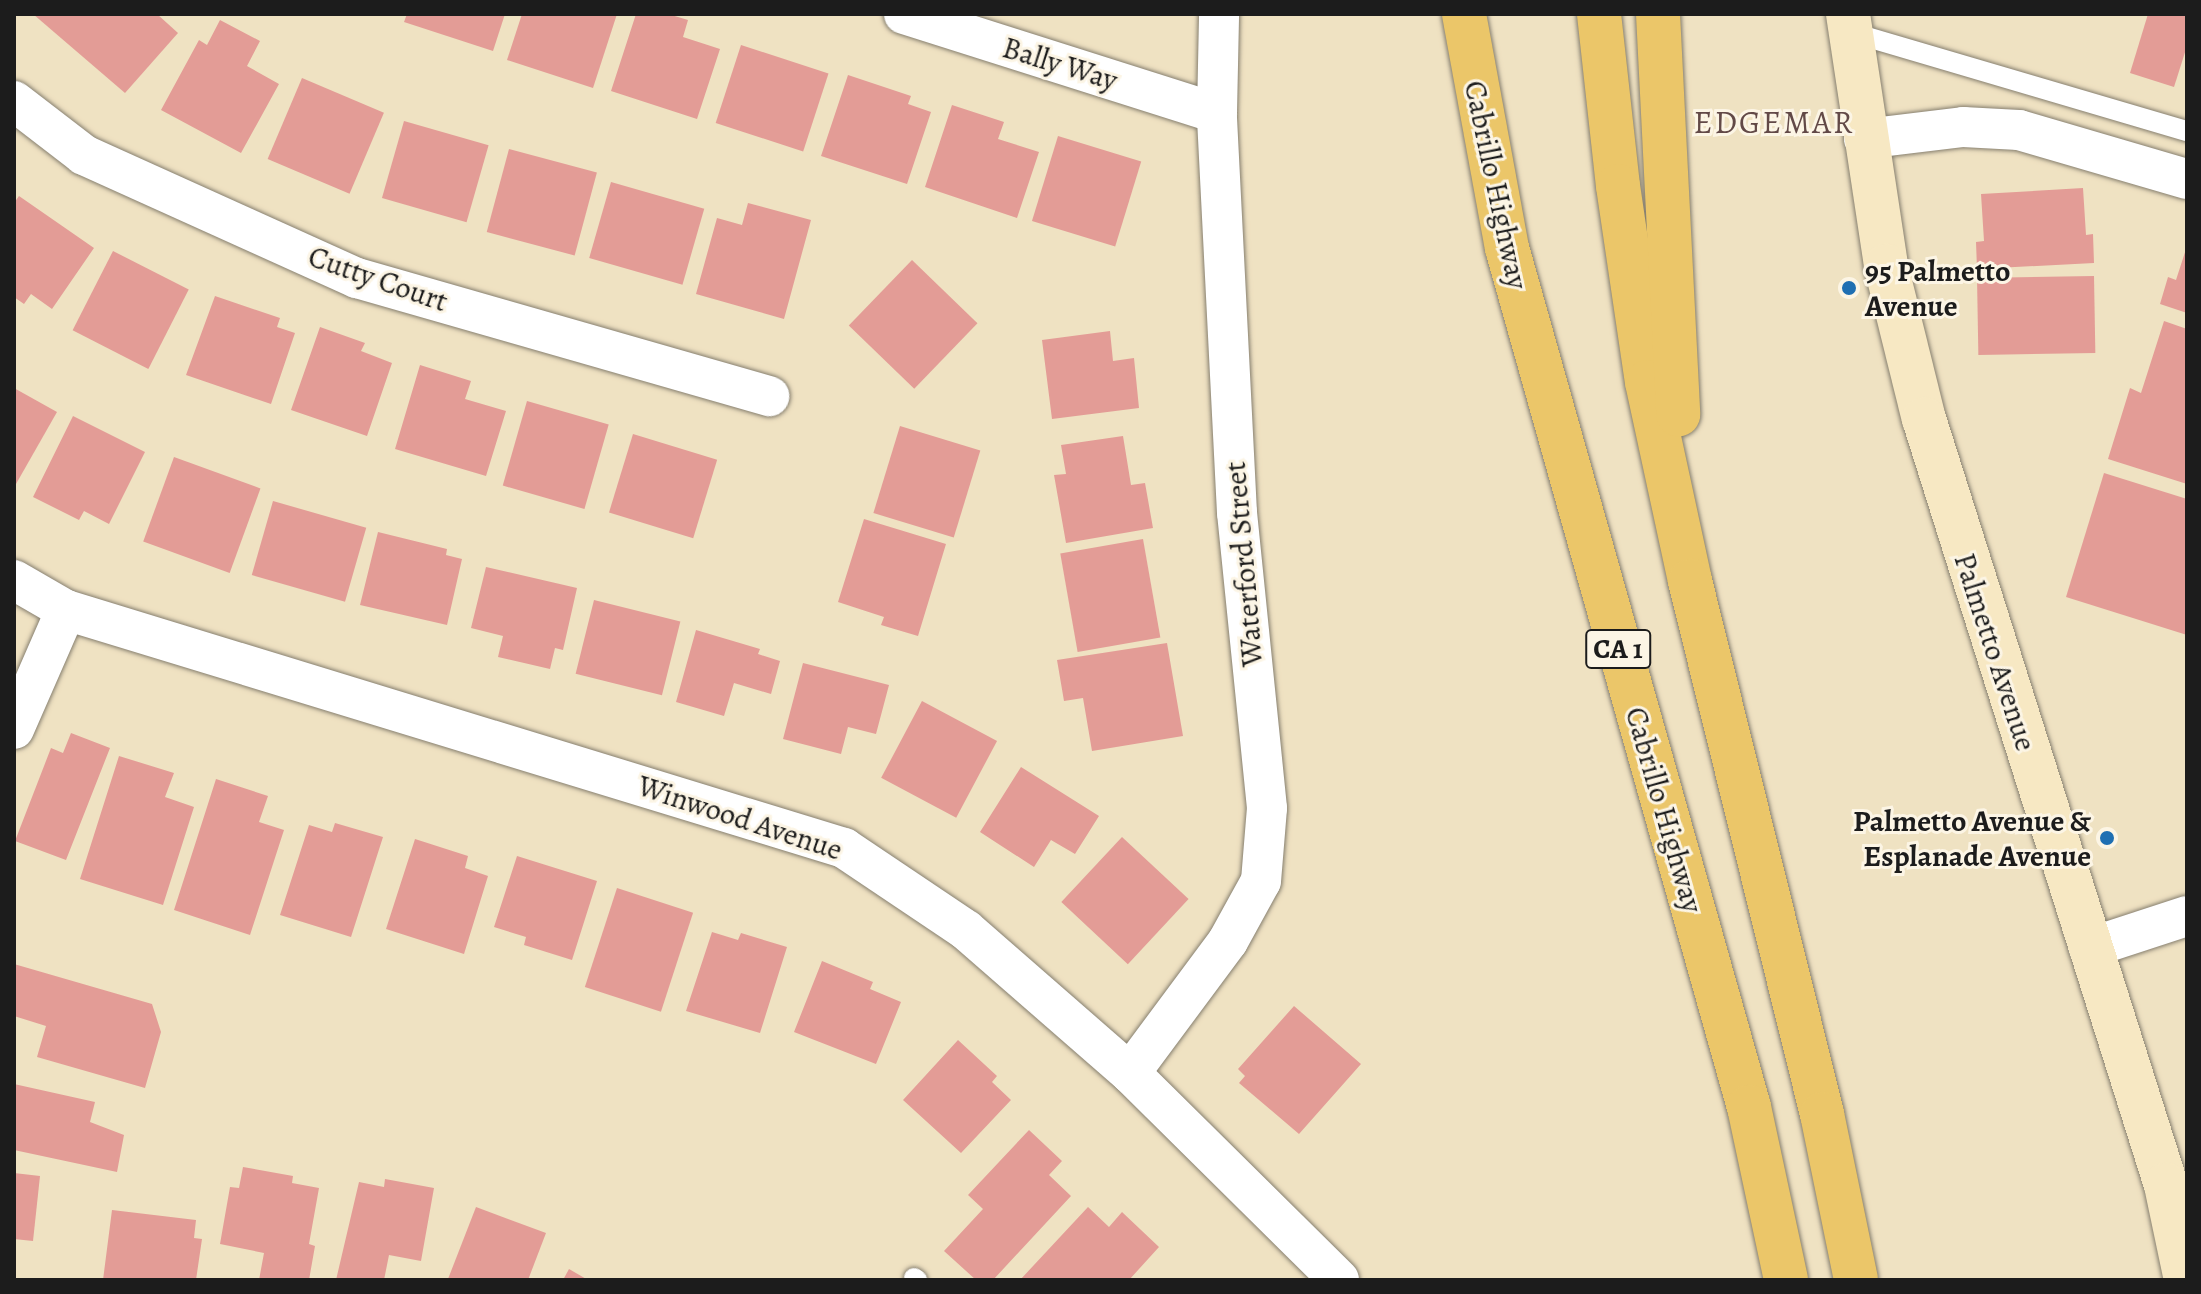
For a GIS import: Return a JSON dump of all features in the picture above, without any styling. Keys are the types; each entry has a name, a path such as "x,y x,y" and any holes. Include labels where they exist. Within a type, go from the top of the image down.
{"highway":[{"name":"Cabrillo Highway","path":"1464,14 1507,248 1749,1107 1786,1280"},
{"path":"1599,14 1618,186 1647,382 1690,581 1822,1114 1856,1280"},
{"path":"1658,14 1690,581"}],"street":[{"name":"Bally Way","path":"904,14 1217,113"},
{"name":"Waterford Street","path":"1130,1073 1228,941 1261,881 1267,808 1237,513 1217,113 1219,14"},
{"name":"Palmetto Avenue","path":"1849,23 1864,139 1886,266 1924,419 2166,1185 2186,1280"},
{"name":"Cutty Court","path":"14,101 84,155 357,278 769,396"},
{"path":"1864,139 1963,127 2019,130 2187,179"},
{"name":"Winwood Avenue","path":"14,580 66,610 844,848 966,930 1130,1073 1339,1280"},
{"path":"14,729 66,610"},
{"path":"2089,948 2187,916"}],"lane":[{"path":"1849,23 2187,131"}],"building":[{"path":"33,14 157,14 178,33 125,93"},
{"path":"407,14 505,14 493,51 404,22"},
{"path":"522,14 617,14 593,88 507,60"},
{"path":"636,14 668,14 688,20 683,37 720,49 697,119 611,91"},
{"path":"2148,14 2187,14 2187,46 2174,87 2130,73"},
{"path":"220,20 260,41 247,66 279,84 241,153 161,110 199,40 207,45"},
{"path":"741,45 828,73 803,151 716,123"},
{"path":"848,75 911,96 908,104 931,112 907,184 821,156"},
{"path":"302,78 384,113 350,194 268,159"},
{"path":"952,105 1004,122 998,139 1039,152 1017,218 925,187"},
{"path":"404,121 489,145 467,222 382,198"},
{"path":"1058,136 1141,161 1115,247 1032,221"},
{"path":"509,149 597,173 575,256 487,232"},
{"path":"611,182 704,209 682,285 589,258"},
{"path":"2083,188 2086,235 2093,234 2094,263 1977,269 1976,242 1984,241 1981,194"},
{"path":"19,196 94,248 52,309 31,294 24,304 14,297 14,203"},
{"path":"748,203 811,220 784,319 696,294 717,218 742,225"},
{"path":"2187,246 2187,313 2160,304 2168,277 2176,280"},
{"path":"113,251 189,290 148,369 73,330"},
{"path":"912,260 977,323 914,389 849,325"},
{"path":"2094,276 2095,353 1978,355 1977,278"},
{"path":"215,296 280,318 277,327 295,333 271,404 186,375"},
{"path":"2164,321 2187,329 2187,484 2108,459 2130,388 2141,393"},
{"path":"320,327 365,343 361,351 392,363 367,436 291,410"},
{"path":"1110,331 1113,361 1134,358 1139,408 1052,419 1042,340"},
{"path":"420,365 471,381 465,399 506,411 486,476 395,449"},
{"path":"14,388 57,412 16,484 14,483"},
{"path":"527,401 609,424 584,509 503,486"},
{"path":"73,416 145,452 109,524 84,511 79,520 33,497"},
{"path":"900,426 980,451 954,538 873,513"},
{"path":"633,434 717,460 693,538 609,512"},
{"path":"1123,436 1131,485 1145,483 1153,528 1066,543 1054,475 1066,474 1061,445"},
{"path":"174,457 260,488 230,573 143,542"},
{"path":"2104,473 2187,499 2187,635 2066,597"},
{"path":"273,501 366,528 345,602 252,575"},
{"path":"864,519 946,544 918,636 881,625 884,617 838,602"},
{"path":"378,532 447,549 446,555 462,559 447,625 360,605"},
{"path":"1143,539 1160,637 1078,652 1060,554"},
{"path":"486,567 577,588 563,650 555,648 550,669 498,657 503,636 471,628"},
{"path":"594,600 680,622 662,695 576,674"},
{"path":"696,630 760,649 758,654 780,661 771,694 734,683 724,716 676,702"},
{"path":"1167,643 1183,736 1092,751 1083,698 1064,701 1057,660"},
{"path":"803,663 889,685 876,734 848,727 841,754 783,739"},
{"path":"922,701 997,741 956,818 881,778"},
{"path":"71,733 110,748 66,860 15,841 51,748 63,753"},
{"path":"119,756 174,773 165,797 194,807 163,905 80,879"},
{"path":"1021,767 1099,816 1075,854 1051,840 1034,867 980,832"},
{"path":"216,779 268,796 259,822 284,830 250,935 174,910"},
{"path":"335,823 383,837 351,937 280,915 309,825 332,832"},
{"path":"1122,837 1189,899 1128,964 1061,902"},
{"path":"415,839 468,856 465,868 488,876 464,954 386,929"},
{"path":"517,856 597,881 572,960 524,945 526,937 494,927"},
{"path":"617,888 693,913 661,1012 585,987"},
{"path":"712,932 738,940 741,933 787,947 760,1033 686,1011"},
{"path":"822,961 873,982 870,989 901,1002 876,1064 794,1032"},
{"path":"14,964 152,1004 161,1032 145,1088 37,1057 46,1026 14,1016"},
{"path":"1294,1006 1361,1064 1299,1134 1239,1083 1245,1076 1238,1069"},
{"path":"958,1040 997,1076 992,1082 1011,1100 961,1153 903,1100"},
{"path":"14,1084 95,1102 90,1122 124,1135 117,1172 14,1150"},
{"path":"1029,1130 1062,1161 1049,1175 1071,1196 993,1280 976,1280 944,1251 983,1209 968,1195"},
{"path":"243,1167 293,1176 292,1183 319,1188 309,1244 315,1246 309,1280 259,1280 264,1253 220,1244 230,1187 239,1188"},
{"path":"14,1173 40,1176 33,1241 14,1239"},
{"path":"385,1179 434,1188 421,1261 389,1255 384,1280 336,1280 359,1182 384,1187"},
{"path":"476,1207 546,1233 528,1280 448,1279"},
{"path":"1088,1207 1109,1227 1122,1212 1159,1247 1129,1280 1020,1280"},
{"path":"112,1210 196,1220 194,1238 202,1239 196,1280 103,1280"},
{"path":"569,1269 588,1280 563,1280"}],"place":[{"name":"95 Palmetto Avenue","path":"1849,288"},
{"name":"Palmetto Avenue & Esplanade Avenue","path":"2107,838"}],"district":[{"name":"EDGEMAR","path":"1774,122"}]}
